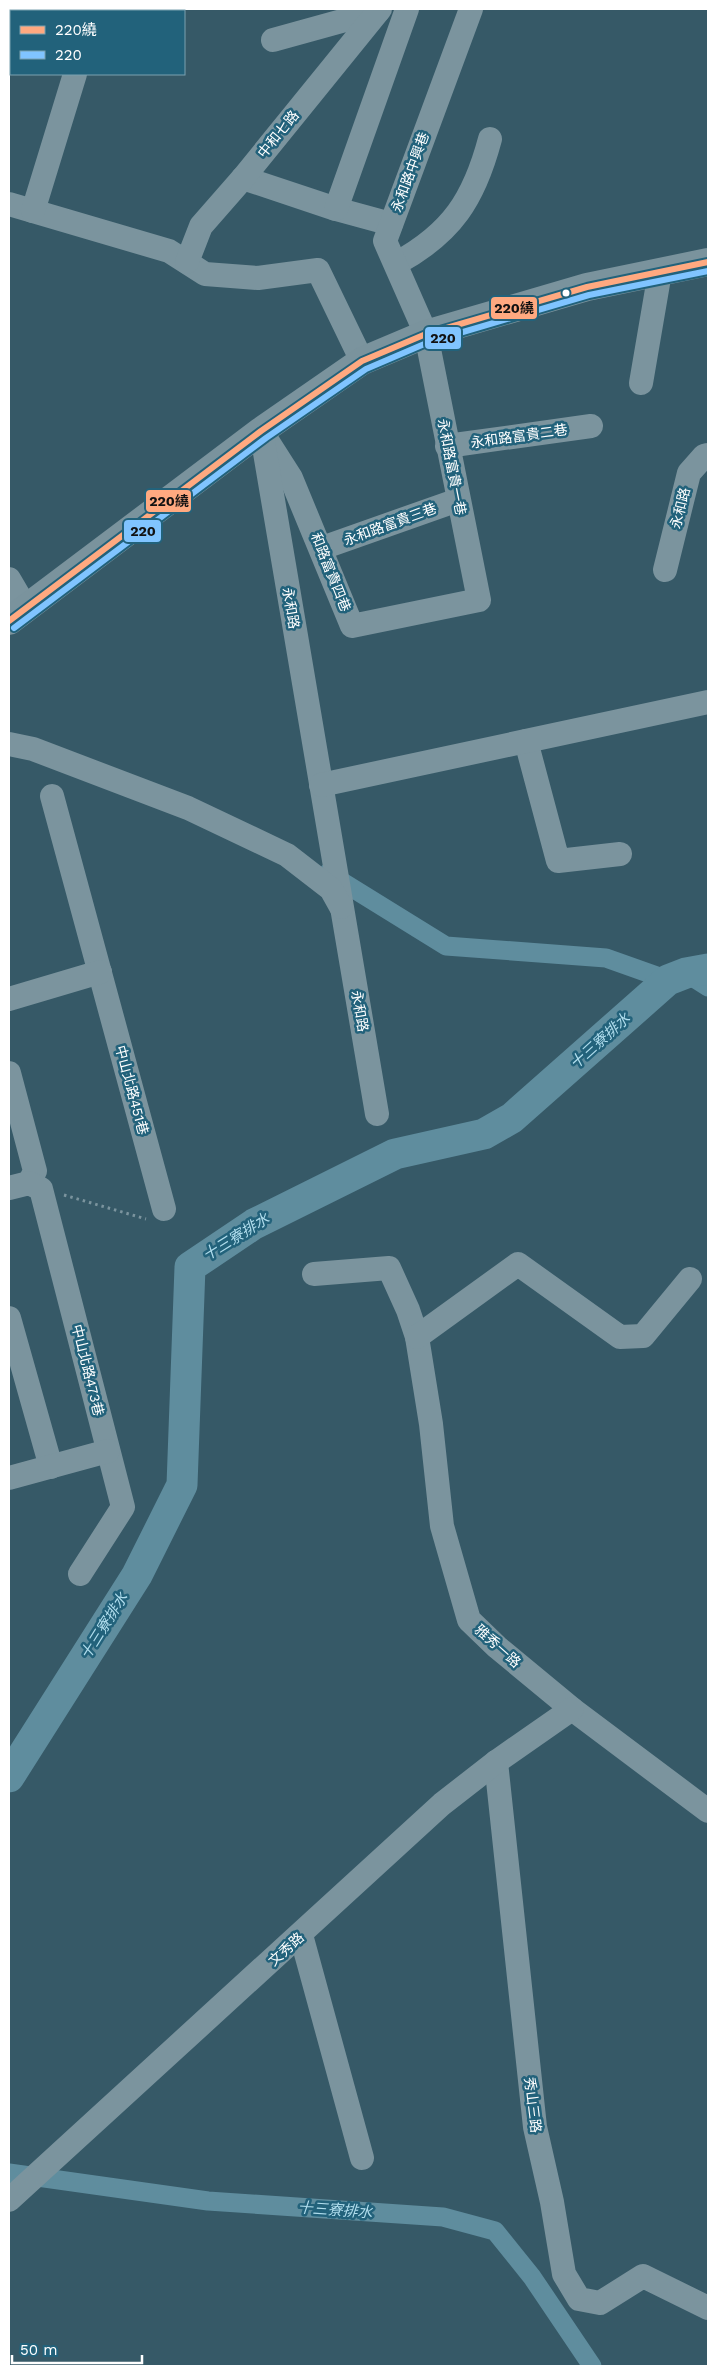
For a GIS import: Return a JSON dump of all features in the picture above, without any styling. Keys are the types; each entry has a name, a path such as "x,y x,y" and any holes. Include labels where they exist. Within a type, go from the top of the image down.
{"main road":[{"path":"18,614 261,432 362,361 426,334 587,287 708,262"}],"street":[{"path":"336,208 407,9"},
{"name":"永和路中興巷","path":"426,334 385,240 471,9"},
{"name":"中和七路","path":"273,40 379,10"},
{"name":"中和七路","path":"187,262 201,226 243,178 379,10"},
{"path":"33,211 75,75"},
{"path":"396,263 420,251 441,235 457,216 484,163 490,139"},
{"path":"243,178 391,224"},
{"path":"9,204 169,251 205,274 258,278 318,270 362,361"},
{"path":"641,383 660,272"},
{"name":"永和路富貴一巷","path":"426,334 479,600"},
{"name":"永和路富貴二巷","path":"447,446 591,426"},
{"name":"和路富貴四巷","path":"261,432 291,478 322,548 352,626 479,600"},
{"name":"永和路","path":"261,432 377,1114"},
{"name":"永和路","path":"665,570 689,473 704,456 708,455"},
{"name":"永和路富貴三巷","path":"322,548 458,500"},
{"path":"9,579 18,614"},
{"path":"321,785 708,702"},
{"path":"526,741 558,861 620,854"},
{"name":"永和路","path":"9,744 33,749 188,808 287,855 341,898"},
{"name":"中山北路451巷","path":"52,796 164,1208"},
{"path":"9,999 100,972"},
{"name":"中山北路473巷","path":"9,1073 35,1171 27,1187 108,1451 123,1507 80,1574"},
{"path":"416,1337 518,1264 620,1337 643,1336 690,1279"},
{"name":"雅秀一路","path":"314,1274 389,1268 408,1310 416,1337 431,1424 442,1526 469,1620 497,1647 572,1708 708,1810"},
{"path":"9,1318 50,1467"},
{"path":"9,1478 108,1451"},
{"name":"文秀路","path":"14,2196 442,1804 496,1762 572,1708"},
{"name":"秀山三路","path":"496,1762 535,2127 552,2202 564,2274 579,2299 600,2303 643,2276 708,2308"},
{"path":"301,1935 362,2158"}],"path":[{"path":"27,1187 162,1224 164,1208"}],"waterway":[{"path":"328,873 446,946 606,958 668,980"},
{"name":"十三寮排水","path":"9,1777 137,1575 182,1485 190,1267 254,1224 395,1154 484,1134 512,1118 668,980 686,973 708,969"},
{"path":"686,973 708,987"},
{"name":"十三寮排水","path":"9,2173 208,2201 443,2217 495,2231 532,2277 592,2366"}],"transit line":[{"name":"220繞","path":"9,621 261,431 362,361 426,334 587,287 708,262"},
{"name":"220","path":"14,628 266,438 366,369 429,342 589,295 708,271"}]}
